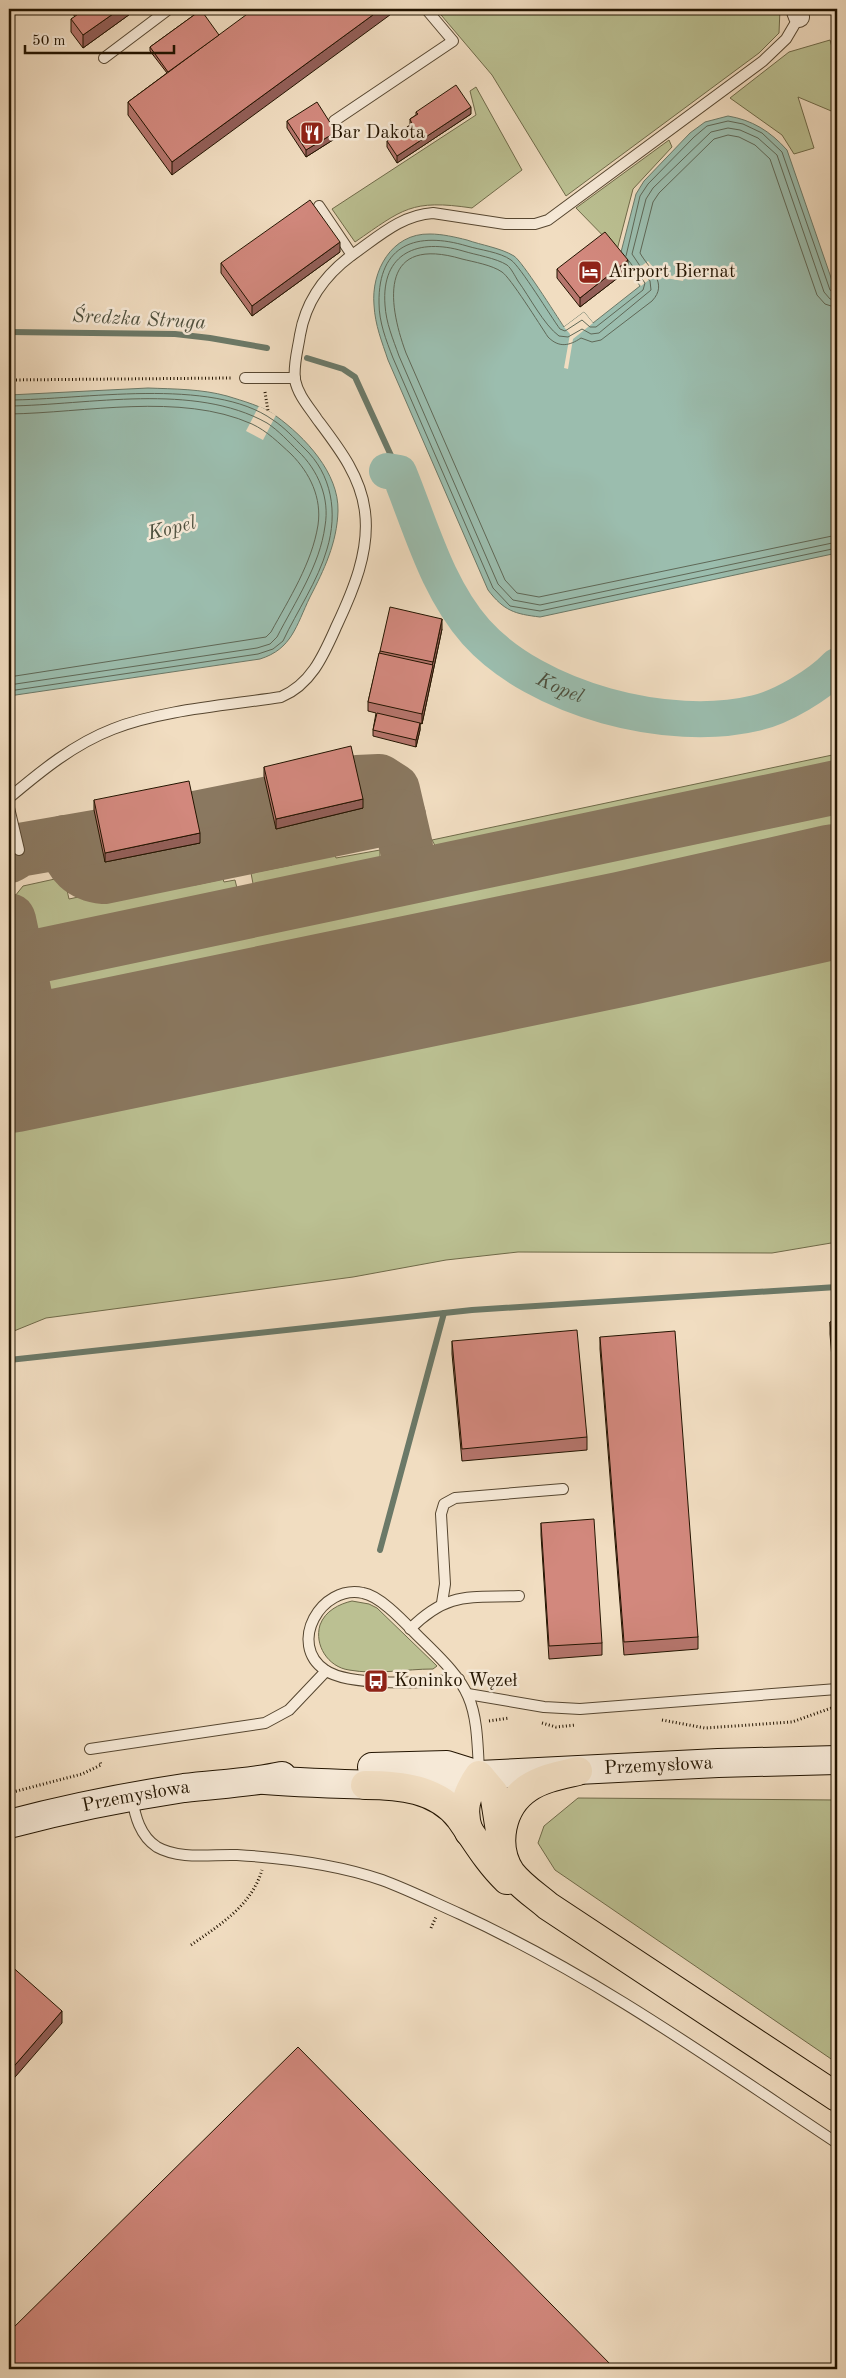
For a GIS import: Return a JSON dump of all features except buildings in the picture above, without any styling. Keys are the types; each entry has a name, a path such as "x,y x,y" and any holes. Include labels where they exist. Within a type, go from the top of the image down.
{"highway":[{"path":"501,1835 507,1812 521,1793 538,1782 578,1771"},
{"path":"469,1832 464,1808 468,1795 479,1775 494,1793 503,1854 512,1874 521,1884 548,1906 837,2097"},
{"path":"365,1785 402,1786 427,1794 448,1806 506,1880 527,1896 548,1906"}],"street":[{"name":"Przemysłowa","path":"9,1824 132,1797 217,1784 265,1780 365,1785 445,1785 479,1775 718,1763 837,1760"},
{"name":"Przemysłowa","path":"265,1780 302,1771 438,1765 458,1767 479,1775"}],"lane":[{"path":"104,58 169,9"},
{"path":"334,121 453,41 426,9"},
{"path":"9,798 68,752 113,728 157,717 281,697 293,692 304,683 314,670 333,633 354,583 364,547 365,512 357,482 348,463 304,400 295,378 301,328 312,300 327,277 352,255 406,218 420,214 434,213 521,225 548,220 764,61 786,39 797,13"},
{"path":"319,206 352,255"},
{"path":"245,378 295,378"},
{"path":"9,808 19,850"},
{"path":"442,1603 446,1584 441,1514 444,1504 455,1498 563,1489"},
{"path":"459,1679 356,1680 326,1671 315,1660 309,1635 313,1617 324,1603 332,1598 350,1593 364,1593 379,1601 410,1629 459,1679 468,1694 476,1722 479,1775"},
{"path":"410,1629 442,1603 459,1599 519,1596"},
{"path":"94,1748 265,1724 289,1710 326,1671"},
{"path":"468,1694 544,1707 580,1708 837,1689"},
{"path":"132,1797 137,1822 142,1831 148,1840 164,1850 183,1854 264,1857 329,1866 382,1880 512,1938 610,1993 837,2143"}],"path":[{"path":"9,380 182,377 245,378"},
{"path":"654,1720 663,1719 705,1728 792,1722 837,1706"},
{"path":"489,1721 511,1718"},
{"path":"538,1722 556,1727 586,1725"},
{"path":"9,1793 82,1774 101,1765 94,1748"},
{"path":"191,1945 228,1920 250,1898 257,1887 264,1857"}],"shaded area":[{"path":"436,9 780,9 779,33 759,53 566,196 492,75"},
{"path":"830,40 837,65 837,119 836,113 798,97 814,148 794,154 782,135 730,98 789,52"},
{"path":"476,87 522,170 472,208 435,205 409,209 397,214 355,242 332,209 476,115 470,91"},
{"path":"669,140 672,147 633,189 617,250 576,208"},
{"path":"837,754 837,777 443,860 432,840"},
{"path":"837,800 837,865 58,1028 42,1018 34,978 41,968"},
{"path":"380,834 380,843 334,852 336,858 380,850 380,873 263,897 254,889 251,873 292,865 289,853"},
{"path":"191,873 195,885 223,879 224,882 235,880 238,892 231,903 35,945 26,938 15,896 23,886 64,877 69,899"},
{"path":"837,922 837,1242 772,1253 518,1252 446,1260 353,1277 46,1318 9,1333 9,1096"},
{"path":"9,983 19,1024 9,1040"},
{"path":"352,1601 369,1604 377,1608 437,1666 433,1669 370,1672 349,1670 335,1665 324,1654 321,1647 319,1640 320,1625 325,1616 333,1609"},
{"path":"578,1798 837,1800 837,2063 555,1870 538,1843 544,1826"}],"water":[{"path":"728,116 745,120 760,127 787,150 837,295 837,553 540,617 517,613 499,603 488,590 388,360 377,326 374,305 374,292 380,268 394,247 416,235 430,234 467,240 514,256 531,277 564,327 584,312 593,323 640,286 620,256 636,194 644,181 690,133 705,122"},
{"path":"148,388 208,392 252,404 276,416 309,445 333,483 337,497 338,511 335,534 329,556 320,577 292,635 286,643 271,655 260,659 9,696 9,395"}],"pier":[{"path":"648,261 658,273 684,278 683,281 654,276 641,286 631,274"},
{"path":"584,312 593,323 573,339 568,369 564,368 570,334 564,327"},
{"path":"259,406 276,415 263,440 246,431"}],"waterway":[{"name":"Średzka Struga","path":"9,332 175,334 267,348"},
{"name":"Średzka Struga","path":"307,358 343,369 355,377 399,473"},
{"name":"Kopel","path":"387,471 399,473 440,577 462,615 476,632 502,656 533,676 568,693 606,706 645,715 684,719 721,718 756,713 777,706 810,688 837,666"},
{"path":"9,1360 472,1310 837,1287"},
{"path":"380,1550 444,1313"}],"taxiway":[{"path":"357,782 379,781 393,790 406,846"},
{"path":"9,962 837,787"},
{"path":"195,818 270,803"},
{"path":"65,842 70,856 78,867 89,874 104,877 399,816"},
{"path":"9,856 19,850 100,836"},
{"path":"9,920 39,1060"}],"runway":[{"path":"9,1066 627,938 837,891"}],"place":[{"name":"Bar Dakota","path":"312,133"},
{"name":"Airport Biernat","path":"590,272"},
{"name":"Koninko Węzeł","path":"376,1681"}]}
